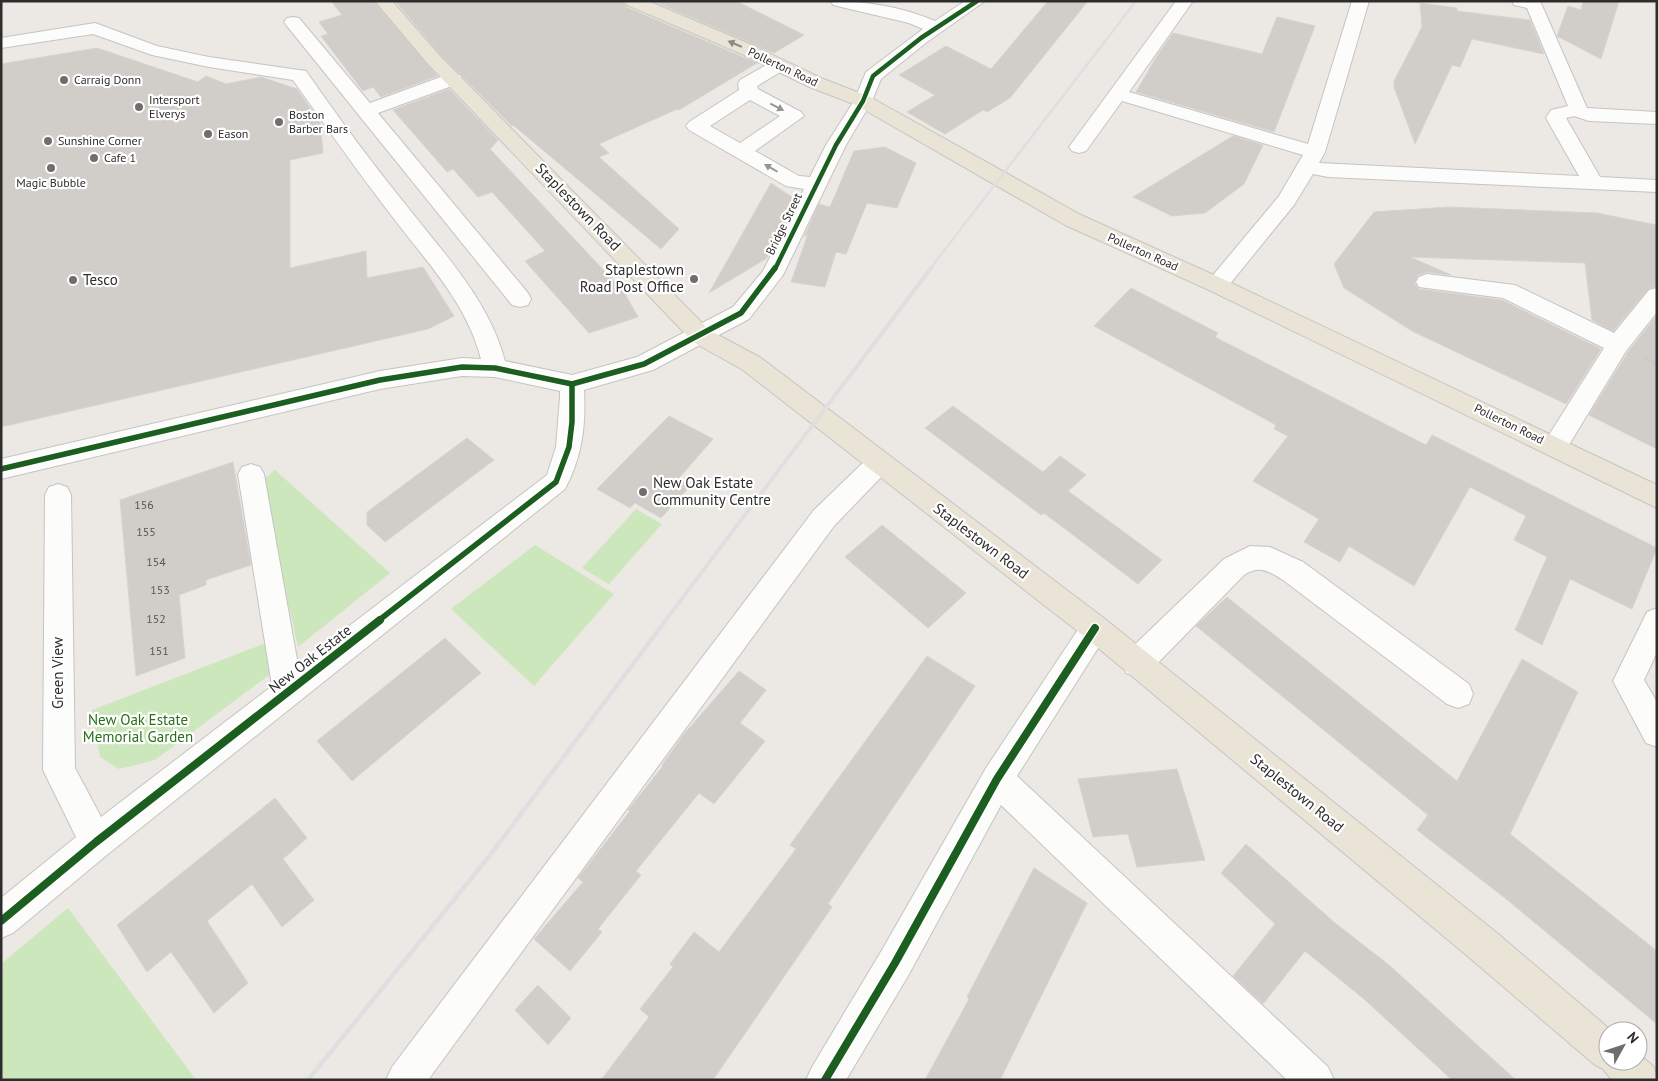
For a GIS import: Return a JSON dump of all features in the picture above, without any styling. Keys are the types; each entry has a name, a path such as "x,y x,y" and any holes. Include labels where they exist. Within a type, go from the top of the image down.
{"main road":[{"name":"Staplestown Road","path":"383,1 453,79 701,336 752,364 1095,628 1484,946 1598,1043"},
{"name":"Pollerton Road","path":"633,1 814,82 863,101 1073,220 1216,285 1555,446 1657,497"},
{"path":"1631,1071 1641,1080"}],"street":[{"path":"839,1 915,19 936,28"},
{"name":"Bridge Street","path":"572,384 644,364 701,336 741,313 772,275 836,145 863,101 873,76 936,28 977,1"},
{"path":"1079,147 1185,1"},
{"path":"1216,285 1287,200 1311,159 1361,1"},
{"path":"1520,1 1534,5 1578,107 1575,110"},
{"path":"293,22 520,299"},
{"path":"1,42 95,28 152,50 210,62 299,75 346,142 475,311 491,346 495,368"},
{"path":"741,150 794,116 749,92 747,84 779,65"},
{"path":"366,111 453,79"},
{"path":"749,92 696,126 793,181 816,185"},
{"path":"1118,94 1311,159 1328,171 1657,186"},
{"path":"1594,184 1556,118 1558,114 1575,110 1589,115 1657,118"},
{"path":"1427,282 1507,291 1618,345"},
{"path":"1555,446 1618,345 1657,296"},
{"path":"1,469 380,380 462,367 495,368 572,384"},
{"name":"New Oak Estate","path":"1,921 96,842 556,482 566,464 570,443 573,417 572,384"},
{"path":"405,1080 824,518 879,463"},
{"path":"251,474 288,692"},
{"name":"Green View","path":"58,495 59,770 96,842"},
{"path":"1138,663 1234,567 1248,557 1267,557 1293,571 1458,694"},
{"path":"1657,622 1628,681 1657,732"},
{"path":"825,1080 894,963 997,779 1095,628"},
{"path":"997,779 1315,1080"}],"green space":[{"path":"275,470 390,573 298,647 261,482"},
{"path":"636,509 662,524 609,584 582,568"},
{"path":"535,545 614,594 534,686 451,609"},
{"name":"New Oak Estate Memorial Garden","path":"271,641 277,669 155,760 119,769 100,757 92,710"},
{"path":"68,908 196,1080 1,1080 1,964"}],"building":[{"path":"331,1 373,1 437,76 381,97 373,87 363,91 321,36 328,34 319,22 342,15"},
{"path":"395,1 623,1 626,7 757,63 679,110 677,109 599,144 609,153 599,157 679,229 661,249 512,126 441,55"},
{"path":"653,1 736,1 804,35 774,53"},
{"path":"1048,1 1088,1 1010,98 987,112 983,110 945,134 907,112 935,95 899,75 946,46 991,69"},
{"path":"1583,1 1619,1 1601,59 1557,36 1568,6 1581,10"},
{"path":"1420,3 1457,8 1457,11 1530,20 1544,54 1472,39 1460,67 1452,65 1415,144 1394,87 1394,81 1422,27"},
{"path":"1277,17 1315,26 1274,132 1136,92 1173,33 1262,54"},
{"path":"97,48 198,82 206,76 226,84 261,77 297,89 320,122 323,153 290,160 290,268 366,251 367,278 423,267 454,316 428,329 1,427 1,64"},
{"path":"449,89 498,140 490,149 624,292 638,317 589,333 525,261 545,251 492,192 478,197 453,169 447,172 393,110"},
{"path":"1233,136 1263,145 1244,184 1205,213 1172,216 1133,197"},
{"path":"885,147 916,163 897,208 867,203 846,254 836,252 825,287 791,282 808,234 804,237 819,204 830,207 854,151"},
{"path":"771,183 796,200 767,258 709,293"},
{"path":"1449,207 1597,213 1657,225 1657,286 1648,289 1613,331 1592,320 1585,263 1410,257 1451,275 1427,272 1418,275 1414,283 1419,289 1502,300 1601,349 1566,404 1412,331 1344,288 1334,264 1374,212"},
{"path":"1131,288 1218,333 1215,337 1426,445 1432,435 1657,548 1632,609 1570,579 1542,645 1515,630 1547,557 1514,540 1526,516 1470,487 1414,586 1349,546 1340,562 1304,542 1319,519 1253,481 1288,436 1274,429 1276,425 1094,326"},
{"path":"1657,315 1657,449 1589,415 1628,352"},
{"path":"953,406 1043,472 1060,456 1086,475 1068,491 1162,560 1138,584 1044,513 1041,515 925,428"},
{"name":"New Oak Estate Community Centre","path":"669,416 713,439 679,478 691,485 661,518 635,503 630,508 597,489"},
{"path":"467,438 494,460 385,542 367,525 367,512"},
{"path":"233,462 251,565 206,580 206,585 179,595 185,658 136,676 120,500"},
{"path":"882,525 966,593 928,628 845,557"},
{"path":"1227,597 1457,781 1522,659 1578,692 1510,834 1657,951 1657,1024 1505,898 1417,830 1428,815 1196,626"},
{"path":"445,638 481,673 352,781 317,741"},
{"path":"927,656 975,686 828,904 832,907 713,1080 601,1080 649,1017 640,1009 673,967 670,964 694,932 719,952 796,849 790,845"},
{"path":"739,671 766,690 740,723 765,741 714,804 699,793 636,871 641,875 598,929 602,932 570,971 534,939 583,882 578,878 630,811 628,810 663,766 684,734"},
{"path":"1177,769 1205,860 1137,867 1128,834 1093,837 1078,779"},
{"path":"275,798 307,838 283,859 314,900 282,927 252,884 207,921 248,983 214,1013 171,952 147,972 117,925"},
{"path":"1246,844 1335,923 1389,965 1516,1080 1452,1080 1364,999 1305,951 1263,1004 1233,976 1275,924 1221,873"},
{"path":"1034,868 1087,903 1000,1080 925,1080 969,999 967,997"},
{"path":"538,985 571,1018 548,1045 515,1010"}],"railway":[{"path":"930,269 1136,1"},
{"path":"665,621 931,268"},
{"path":"308,1080 491,854 666,620"}],"cycle path":[{"path":"1,469 380,380 462,367 495,368 572,384 644,364 741,313 772,275 836,145 863,101 873,76 921,38 977,1"},
{"path":"1,921 96,842 556,482 569,447 572,422 572,384"},
{"path":"825,1080 895,963 997,779 1095,628"}],"place":[{"name":"Carraig Donn","path":"64,80"},
{"name":"Intersport Elverys","path":"139,107"},
{"name":"Boston Barber Bars","path":"279,122"},
{"name":"Eason","path":"208,134"},
{"name":"Sunshine Corner","path":"48,141"},
{"name":"Cafe 1","path":"94,158"},
{"name":"Magic Bubble","path":"51,168"},
{"name":"Staplestown Road Post Office","path":"694,279"},
{"name":"Tesco","path":"73,280"},
{"name":"New Oak Estate Community Centre","path":"643,492"}]}
